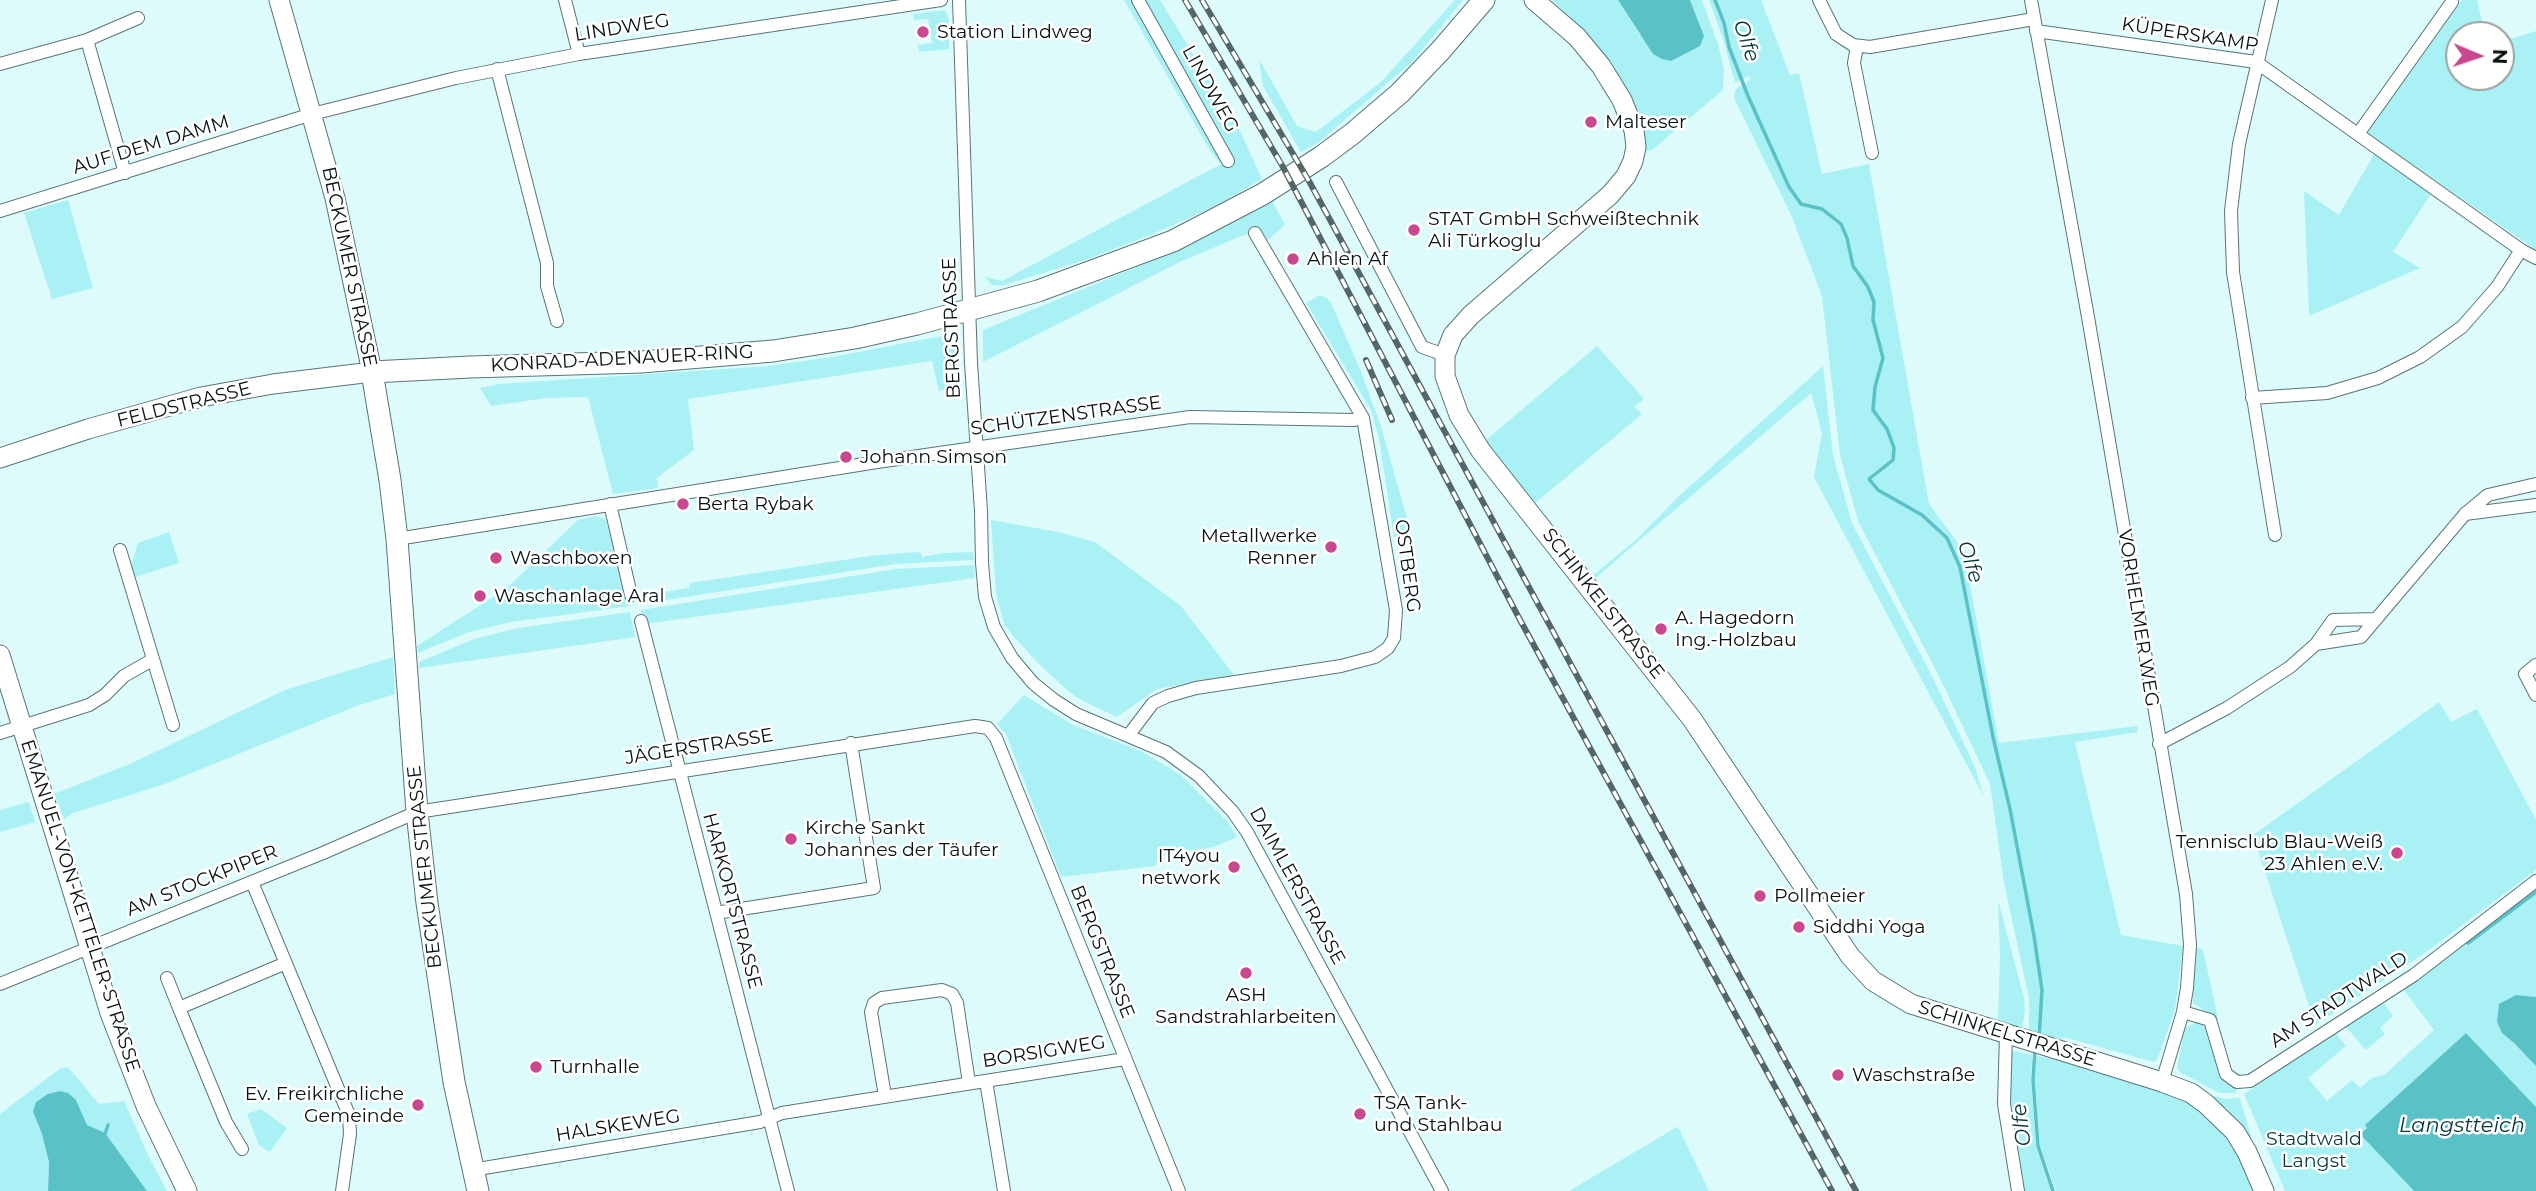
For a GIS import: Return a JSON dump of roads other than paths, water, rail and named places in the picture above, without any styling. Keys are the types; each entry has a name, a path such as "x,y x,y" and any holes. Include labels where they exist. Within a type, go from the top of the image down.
{"main road":[{"name":"KONRAD-ADENAUER-RING","path":"372,372 470,366 641,362 773,351 855,338 1038,291 1172,241 1263,194 1321,156 1378,112 1441,50 1484,0"},
{"name":"BECKUMER STRASSE","path":"372,372 397,539 417,812 436,970 478,1191"}],"street":[{"name":"BECKUMER STRASSE","path":"279,0 335,198 372,372"},
{"path":"565,0 579,54"},
{"name":"LINDWEG","path":"312,114 497,69 579,54 941,0"},
{"name":"BERGSTRASSE","path":"959,0 982,563 989,612 1001,642 1033,683"},
{"name":"LINDWEG","path":"1138,0 1228,161"},
{"path":"1336,182 1422,347 1446,355 1454,335 1471,315 1610,195 1626,176 1633,161 1636,147 1634,130 1622,100 1601,66 1577,37 1534,0"},
{"path":"1819,0 1836,34 1857,46 1854,63 1872,153"},
{"name":"VORHELMER WEG","path":"2031,0 2088,317 2189,925 2189,966 2183,1012 2162,1082"},
{"path":"2272,0 2239,144 2231,211 2233,272 2275,535"},
{"path":"2358,134 2452,2"},
{"path":"0,64 87,40 138,18"},
{"name":"KÜPERSKAMP","path":"1857,46 1898,44 2035,25 2256,62 2536,258"},
{"path":"87,40 125,173"},
{"path":"497,69 547,263 547,286 557,321"},
{"name":"AUF DEM DAMM","path":"0,211 312,114"},
{"name":"OSTBERG","path":"1128,736 1153,703 1168,696 1196,688 1341,666 1375,657 1388,648 1394,638 1396,610 1363,418 1255,233"},
{"path":"2252,398 2327,393 2378,378 2420,357 2462,327 2497,287 2521,250"},
{"name":"SCHINKELSTRASSE","path":"1446,355 1445,376 1450,394 1481,451 1692,719 1850,956 1873,981 1911,1004 2162,1082"},
{"name":"FELDSTRASSE","path":"0,458 88,429 201,397 281,383 372,372"},
{"name":"SCHÜTZENSTRASSE","path":"397,539 877,461 1191,417 1363,418"},
{"path":"2316,644 2361,637 2465,514 2488,495 2536,484"},
{"path":"610,504 632,595"},
{"path":"2465,514 2536,505"},
{"path":"120,550 173,725"},
{"path":"2159,744 2227,708 2290,667 2316,644 2333,620 2375,619"},
{"name":"HARKORTSTRASSE","path":"640,621 788,1191"},
{"name":"EMANUEL-VON-KETTELER-STRASSE","path":"0,655 110,1013 146,1106 187,1191"},
{"path":"0,733 89,705 105,695 124,676 152,660"},
{"path":"2536,665 2525,674 2536,695"},
{"name":"DAIMLERSTRASSE","path":"1033,683 1076,714 1166,752 1199,776 1233,812 1252,842 1442,1191"},
{"name":"JÄGERSTRASSE","path":"417,812 851,743 975,726 988,728"},
{"name":"BERGSTRASSE","path":"988,728 996,737 1179,1191"},
{"path":"716,913 874,888 851,743"},
{"name":"AM STOCKPIPER","path":"0,984 417,812"},
{"name":"AM STADTWALD","path":"2183,1012 2210,1020 2225,1074 2237,1082 2250,1081 2414,975 2536,881"},
{"path":"252,882 349,1115 350,1134 342,1191"},
{"path":"180,1008 286,963"},
{"path":"167,978 226,1122 242,1149"},
{"name":"BORSIGWEG","path":"885,1096 871,1012 874,1003 882,998 942,990 951,994 957,1003 969,1083"},
{"path":"2006,1034 2004,1104 2018,1191"},
{"name":"BORSIGWEG","path":"769,1118 782,1113 1125,1059"},
{"path":"986,1081 1004,1191"},
{"path":"2162,1082 2191,1093 2235,1132 2264,1191"},
{"name":"HALSKEWEG","path":"472,1170 737,1126 769,1118"}],"water":[{"path":"1618,0 1690,0 1704,36 1700,46 1671,61 1653,54"},
{"name":"Langstteich","path":"2516,995 2536,997 2536,1066 2502,1033 2497,1022 2499,1004"},
{"name":"Langstteich","path":"2466,1033 2536,1107 2536,1191 2414,1191 2360,1134 2367,1128 2365,1125"},
{"path":"60,1091 68,1093 76,1100 87,1125 105,1133 147,1191 48,1191 49,1162 33,1112 36,1102 48,1094"}],"waterway":[{"name":"Olfe","path":"1715,0 1748,96 1789,187 1801,204 1822,209 1841,224 1853,266 1868,287 1874,302 1873,320 1883,358 1875,387 1873,410 1887,429 1894,448 1893,460 1869,479 1878,490 1922,515 1947,538 1960,567 2034,936 2042,990 2039,1038"},
{"path":"2468,943 2536,892"},
{"name":"Olfe","path":"2035,1049 2033,1080 2038,1146 2053,1191"},
{"path":"104,1137 108,1125"}],"railway":[{"path":"1185,0 1283,167 1519,618 1832,1191"},
{"path":"1202,0 1309,181 1856,1191"},
{"path":"1366,360 1392,420"}],"place":[{"name":"Station Lindweg","path":"923,32"},
{"name":"Malteser","path":"1591,122"},
{"name":"STAT GmbH Schweißtechnik Ali Türkoglu","path":"1414,230"},
{"name":"Ahlen Af","path":"1293,259"},
{"name":"Johann Simson","path":"846,457"},
{"name":"Berta Rybak","path":"683,504"},
{"name":"Metallwerke Renner","path":"1331,547"},
{"name":"Waschboxen","path":"496,558"},
{"name":"Waschanlage Aral","path":"480,596"},
{"name":"A. Hagedorn Ing.-Holzbau","path":"1661,629"},
{"name":"Kirche Sankt Johannes der Täufer","path":"791,839"},
{"name":"Tennisclub Blau-Weiß 23 Ahlen e.V.","path":"2397,853"},
{"name":"IT4you network","path":"1234,867"},
{"name":"Pollmeier","path":"1760,896"},
{"name":"Siddhi Yoga","path":"1799,927"},
{"name":"ASH Sandstrahlarbeiten","path":"1246,973"},
{"name":"Turnhalle","path":"536,1067"},
{"name":"Waschstraße","path":"1838,1075"},
{"name":"Ev. Freikirchliche Gemeinde","path":"418,1105"},
{"name":"TSA Tank- und Stahlbau","path":"1360,1114"}],"park label":[{"name":"Stadtwald Langst","path":"2314,1150"}]}
